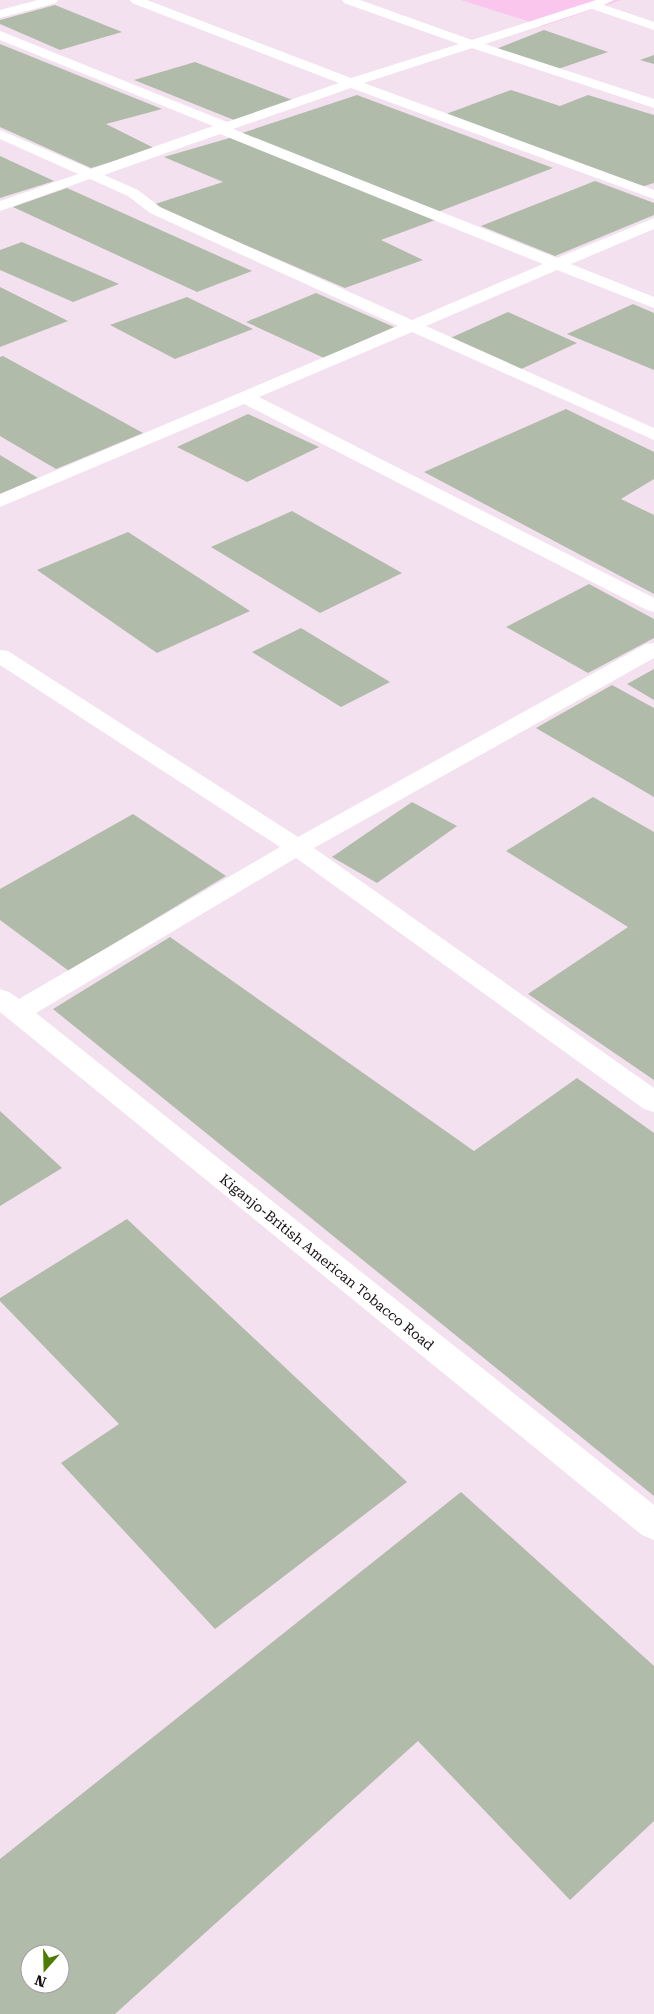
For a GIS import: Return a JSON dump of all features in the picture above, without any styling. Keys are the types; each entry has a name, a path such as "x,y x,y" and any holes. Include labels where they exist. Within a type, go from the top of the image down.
{"street":[{"path":"0,14 52,0"},
{"path":"136,0 351,83 654,195"},
{"path":"348,0 472,44 654,104"},
{"path":"0,206 351,83 608,0"},
{"path":"591,6 654,26"},
{"path":"0,35 654,303"},
{"path":"0,134 133,193 155,210 654,435"},
{"path":"0,501 654,222"},
{"path":"244,397 654,606"},
{"path":"8,1005 654,649"},
{"path":"0,656 297,847 654,1102"},
{"name":"Kiganjo-British American Tobacco Road","path":"8,1005 654,1525"}],"shaded area":[{"path":"461,0 621,0 543,26"}],"building":[{"path":"55,5 122,32 60,50 0,24 0,20"},
{"path":"544,30 608,52 555,70 496,49"},
{"path":"0,44 162,109 106,124 156,149 91,168 0,127"},
{"path":"654,55 654,64 640,60"},
{"path":"195,62 295,101 234,120 134,80"},
{"path":"511,90 560,106 588,95 654,115 654,183 641,187 446,114"},
{"path":"357,95 553,168 435,213 239,134"},
{"path":"233,137 438,219 381,240 423,260 345,288 152,205 223,182 164,157"},
{"path":"0,156 54,181 0,198"},
{"path":"595,181 654,203 654,215 555,256 481,226"},
{"path":"67,188 252,271 197,292 13,207"},
{"path":"22,242 119,284 73,302 0,270 0,250"},
{"path":"0,287 68,321 0,347"},
{"path":"316,293 394,327 324,358 246,322"},
{"path":"187,297 253,329 175,359 110,325"},
{"path":"633,304 654,313 654,370 567,334"},
{"path":"508,312 577,343 517,371 446,340"},
{"path":"3,356 143,433 56,469 0,436 0,357"},
{"path":"566,409 654,452 654,479 621,499 654,515 654,594 424,472"},
{"path":"248,414 319,447 247,482 177,447"},
{"path":"0,455 38,478 0,494"},
{"path":"292,511 402,573 320,613 211,547"},
{"path":"128,532 250,611 157,653 37,570"},
{"path":"589,584 654,619 654,638 588,673 506,627"},
{"path":"301,628 390,682 341,707 252,652"},
{"path":"654,669 654,700 627,684"},
{"path":"612,685 654,708 654,797 536,728"},
{"path":"593,797 654,832 654,1080 528,994 628,927 506,851"},
{"path":"412,802 457,826 377,883 332,857"},
{"path":"133,814 226,876 69,971 0,920 0,889"},
{"path":"170,937 474,1151 577,1078 654,1133 654,1496 53,1009"},
{"path":"0,1111 62,1168 0,1206"},
{"path":"127,1219 407,1482 215,1629 61,1463 119,1424 0,1301 0,1298"},
{"path":"461,1492 654,1666 654,1821 570,1900 418,1741 115,2014 0,2014 0,1859"}]}
